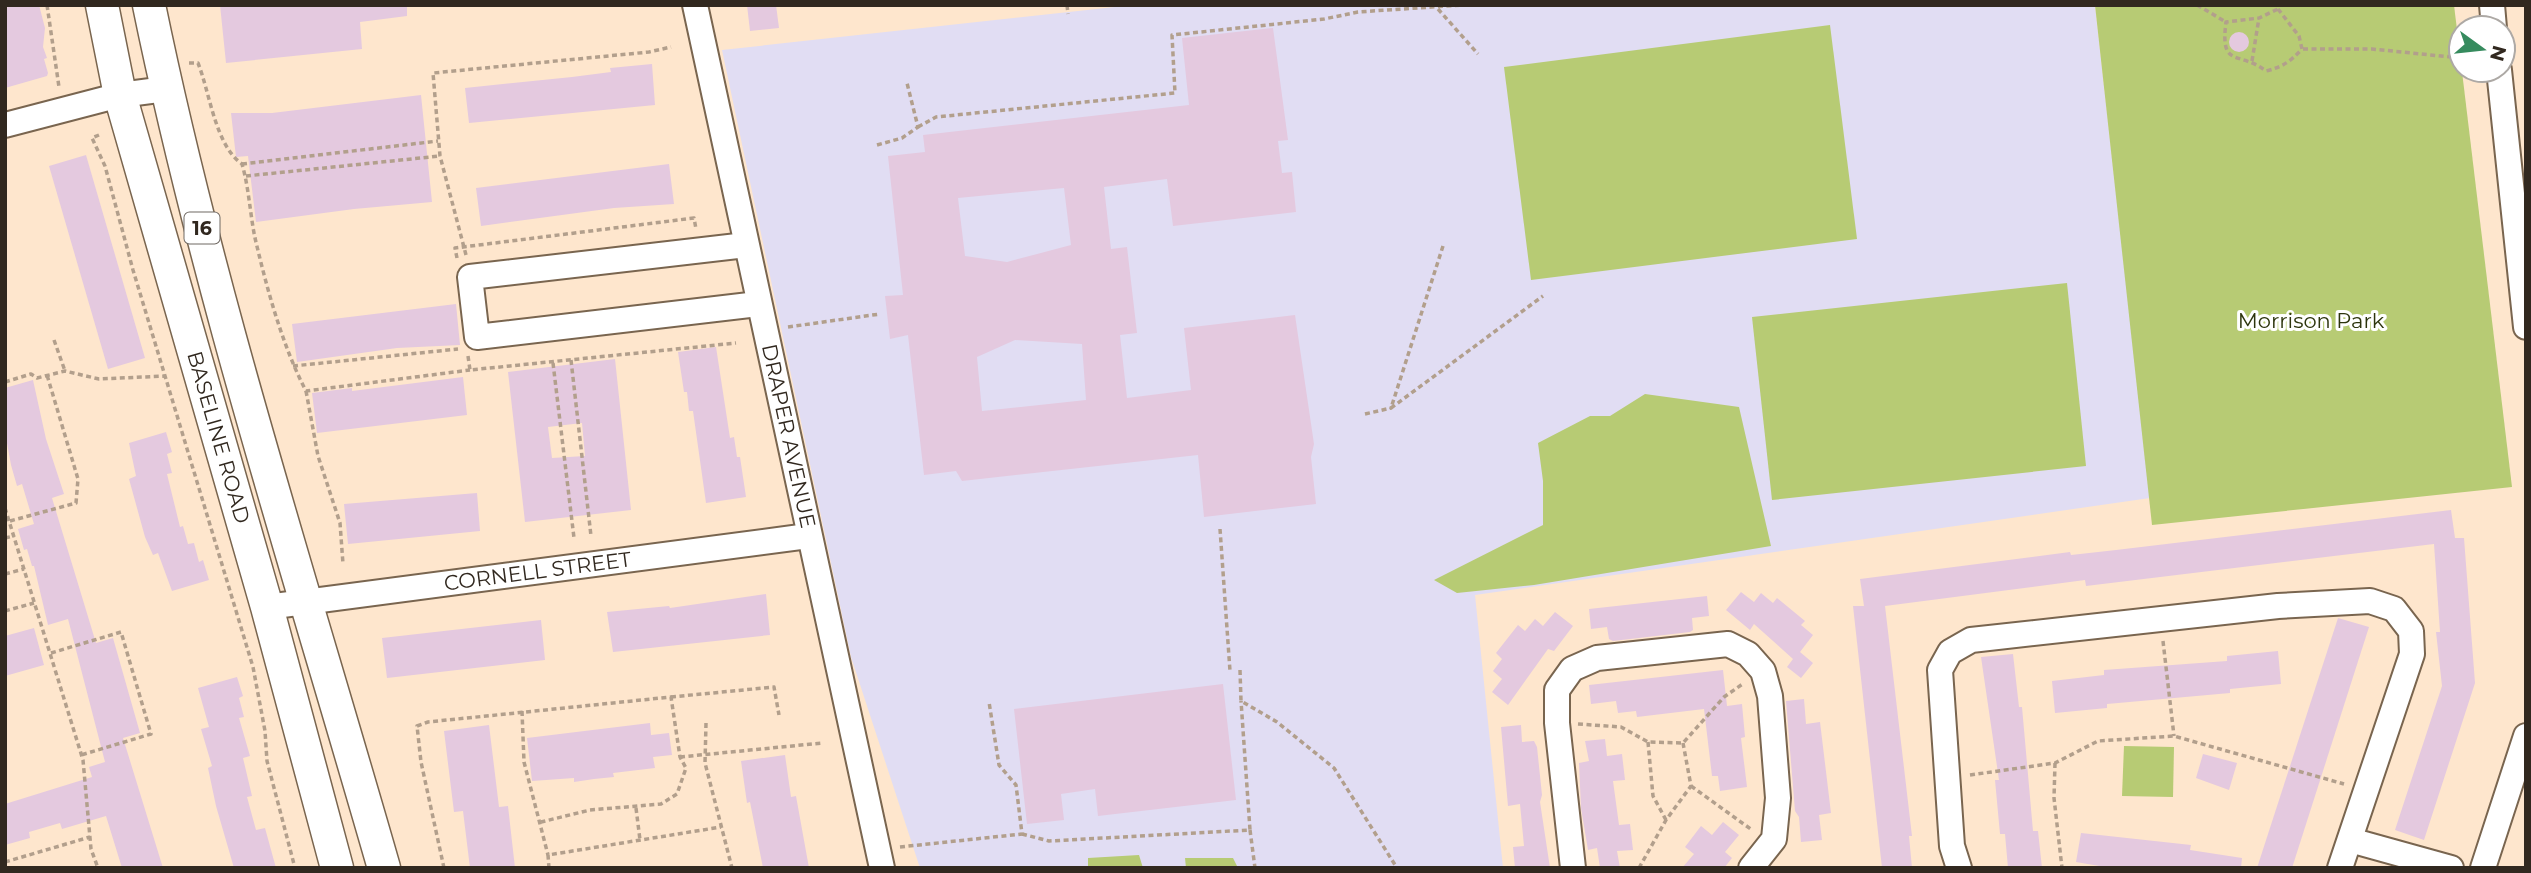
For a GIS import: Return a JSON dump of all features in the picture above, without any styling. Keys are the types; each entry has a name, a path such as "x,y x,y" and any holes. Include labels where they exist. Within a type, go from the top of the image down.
{"main road":[{"name":"BASELINE ROAD","path":"102,5 120,95 267,607 338,868"},
{"name":"BASELINE ROAD","path":"149,5 166,89 238,368 384,868"}],"street":[{"name":"DRAPER AVENUE","path":"695,5 879,859"},
{"path":"2500,84 2526,327"},
{"path":"5,125 120,95 166,89"},
{"path":"746,245 463,269 477,337 758,304"},
{"name":"CORNELL STREET","path":"267,607 808,536"},
{"path":"1959,868 1952,846 1940,670 1950,652 1971,640 2278,606 2370,601 2394,609 2411,631 2412,654 2340,868"},
{"path":"1573,868 1557,723 1557,690 1572,669 1597,658 1728,644 1748,654 1763,671 1770,696 1778,798 1774,839 1751,868"},
{"path":"2483,868 2526,736"},
{"path":"2350,840 2451,868"}],"path":[{"path":"47,5 59,90"},
{"path":"1067,5 1068,14"},
{"path":"877,145 902,138 936,117 1175,93 1172,35 1324,19 1358,12 1462,5"},
{"path":"2197,5 2226,22 2259,18 2278,7 2299,36 2302,49"},
{"path":"1437,8 1478,54"},
{"path":"2252,61 2259,18"},
{"path":"2226,22 2223,44 2228,55 2235,60 2252,61 2266,71 2283,67 2302,49 2372,49 2447,57"},
{"path":"463,269 465,247 440,156 433,74 649,52 671,47"},
{"path":"188,63 198,63 220,131 233,158 242,164 246,176 255,237 293,366 306,391 318,456 341,523 343,564"},
{"path":"907,83 918,127"},
{"path":"99,135 92,138 105,166 133,270 253,667 265,731 267,761 295,868"},
{"path":"242,164 439,141"},
{"path":"246,176 440,156"},
{"path":"463,269 455,248 694,218 698,242"},
{"path":"1391,408 1443,246"},
{"path":"1365,414 1391,408 1543,296"},
{"path":"764,330 880,314"},
{"path":"54,341 65,372"},
{"path":"306,391 470,370 736,343"},
{"path":"293,366 467,348 470,370"},
{"path":"571,360 591,536"},
{"path":"553,362 574,538"},
{"path":"5,382 32,374 37,378 65,372 99,379 167,376 174,373"},
{"path":"9,521 76,503 78,479 47,375"},
{"path":"5,509 81,755 90,837 98,868"},
{"path":"1220,529 1230,671"},
{"path":"5,538 14,536"},
{"path":"5,574 24,569"},
{"path":"5,611 34,603"},
{"path":"2161,620 2174,736"},
{"path":"51,653 121,632 152,734 81,755"},
{"path":"1240,670 1250,830 1255,868"},
{"path":"1557,723 1621,727 1648,743 1683,743 1724,697 1763,671"},
{"path":"444,868 421,762 418,726 428,722 522,711 774,687 779,715"},
{"path":"541,822 590,810 661,804 677,794 686,768 680,757 671,697"},
{"path":"1241,701 1277,722 1334,768 1397,868"},
{"path":"989,702 999,765 1016,785 1021,834"},
{"path":"522,711 524,762 533,806 541,822 550,868"},
{"path":"706,723 705,754 732,868"},
{"path":"1947,778 2055,763 2098,741 2174,736 2366,790"},
{"path":"680,757 822,743"},
{"path":"1648,743 1653,796 1666,820"},
{"path":"1683,743 1691,786 1760,836 1774,839"},
{"path":"2055,763 2054,798 2062,868"},
{"path":"1639,868 1666,820 1691,786"},
{"path":"636,808 640,840"},
{"path":"548,855 721,827"},
{"path":"879,859 1021,834 1049,842 1250,830"},
{"path":"5,862 90,837"}],"shaded area":[{"path":"1133,5 2095,5 2150,498 1475,595 1503,868 920,868 851,657 722,50"}],"green space":[{"name":"Morrison Park","path":"2095,5 2454,5 2455,14 2447,14 2447,84 2464,84 2512,487 2152,525"},
{"path":"1830,25 1857,239 1531,280 1504,67"},
{"path":"2067,283 2086,466 1772,500 1752,317"},
{"path":"1645,394 1739,407 1771,546 1534,585 1457,593 1434,580 1543,525 1543,481 1538,443 1590,416 1610,416"},
{"path":"2124,746 2174,747 2173,797 2122,796"},
{"path":"1139,855 1143,868 1088,868 1088,858"},
{"path":"1185,858 1233,858 1238,868 1186,868"}],"building":[{"path":"15,5 39,5 45,28 43,47 48,73 47,76 5,88 5,8"},
{"path":"220,5 407,5 407,16 360,22 362,49 226,63"},
{"path":"747,5 776,5 779,28 750,31"},
{"path":"1273,28 1288,140 1278,141 1282,173 1292,172 1296,212 1173,226 1167,179 1104,187 1111,249 1127,247 1137,333 1120,335 1127,398 1191,390 1184,328 1295,315 1314,444 1311,457 1316,504 1204,517 1198,455 962,481 956,471 924,475 908,335 890,339 885,296 903,295 888,156 925,152 923,135 1189,105 1182,38","holes":["1064,188 1071,245 1007,262 965,256 958,198","1015,340 1082,344 1086,400 982,411 977,357"]},
{"path":"2235,32 2243,32 2249,42 2243,52 2235,52 2229,46 2229,38"},
{"path":"652,64 655,105 469,123 465,88 611,72 610,68"},
{"path":"421,95 432,202 256,222 248,156 236,157 231,113 272,113"},
{"path":"86,155 145,358 108,369 49,166"},
{"path":"669,164 674,204 614,208 481,226 476,188"},
{"path":"456,304 460,345 397,348 297,362 292,324"},
{"path":"716,347 730,438 734,437 737,457 740,457 746,497 706,503 693,411 689,411 687,392 684,392 678,352"},
{"path":"615,359 631,510 525,522 508,372","holes":["582,423 585,456 552,458 548,427"]},
{"path":"463,377 467,415 317,433 312,393 352,388 352,391"},
{"path":"33,380 46,439 64,494 52,498 96,643 113,638 140,733 123,738 163,868 122,868 106,816 62,829 60,823 29,832 30,838 5,845 5,804 92,777 89,767 105,762 68,619 48,625 34,566 27,549 24,550 18,529 34,524 22,484 17,486 11,465 5,432 5,388"},
{"path":"166,432 172,452 167,454 172,473 167,474 180,527 183,526 188,544 194,543 199,562 203,560 209,580 172,591 158,553 153,555 145,537 129,479 136,476 129,443"},
{"path":"477,493 480,531 348,544 344,504"},
{"path":"2451,510 2455,538 2464,538 2475,683 2424,840 2395,830 2442,686 2436,632 2440,632 2434,544 2086,586 2085,580 1885,606 1912,836 1909,836 1912,868 1882,868 1853,606 1864,606 1860,579 2070,552 2071,555"},
{"path":"1741,592 1754,602 1761,593 1773,603 1777,598 1805,621 1801,625 1813,635 1800,652 1813,663 1801,678 1787,667 1793,659 1754,624 1750,630 1726,610"},
{"path":"766,594 770,635 613,652 607,612 670,608"},
{"path":"1707,596 1709,616 1692,618 1693,630 1690,632 1613,641 1609,639 1607,627 1591,629 1589,609"},
{"path":"1555,612 1573,626 1554,651 1548,649 1508,705 1492,692 1502,679 1493,671 1502,659 1496,653 1518,625 1525,631 1535,619 1543,626"},
{"path":"2338,618 2369,627 2292,868 2257,868"},
{"path":"541,620 545,660 387,678 382,638"},
{"path":"34,628 44,665 5,676 5,636"},
{"path":"2278,651 2281,684 2230,689 2230,693 2107,704 2107,708 2055,713 2052,681 2104,675 2104,670 2227,661 2227,656"},
{"path":"2013,654 2019,707 2022,707 2033,831 2038,831 2042,868 2008,868 2005,834 2000,834 1995,780 1999,780 1981,657"},
{"path":"1723,670 1727,706 1742,704 1745,737 1741,738 1747,787 1720,791 1718,776 1712,776 1704,709 1637,717 1636,711 1618,713 1616,701 1591,704 1589,685"},
{"path":"237,677 243,696 239,698 244,717 239,718 250,756 243,758 252,796 247,797 256,830 265,828 276,868 234,868 208,768 212,766 201,729 209,727 198,688"},
{"path":"1223,684 1236,800 1098,816 1095,789 1061,794 1064,820 1027,824 1014,709"},
{"path":"1804,699 1806,724 1820,722 1831,813 1819,815 1822,840 1801,842 1799,817 1795,811 1786,701"},
{"path":"650,723 651,735 669,733 672,755 653,757 655,768 613,773 614,777 574,782 574,778 532,781 527,738"},
{"path":"489,725 499,807 508,806 515,868 470,868 463,811 454,812 444,731"},
{"path":"1521,725 1522,742 1534,741 1537,747 1542,795 1540,802 1550,868 1515,868 1513,847 1524,846 1520,804 1508,806 1501,727"},
{"path":"1605,739 1607,756 1622,754 1625,780 1613,781 1619,825 1630,824 1633,850 1617,851 1620,868 1600,868 1597,848 1588,850 1581,808 1579,763 1589,761 1585,741"},
{"path":"2203,754 2237,763 2229,790 2196,778"},
{"path":"785,755 791,797 796,796 809,868 763,868 750,802 747,803 741,761"},
{"path":"1723,822 1739,835 1725,852 1732,858 1724,868 1682,868 1694,854 1685,847 1701,826 1712,835"},
{"path":"2081,833 2191,845 2190,850 2242,858 2241,868 2111,868 2076,862"}]}
